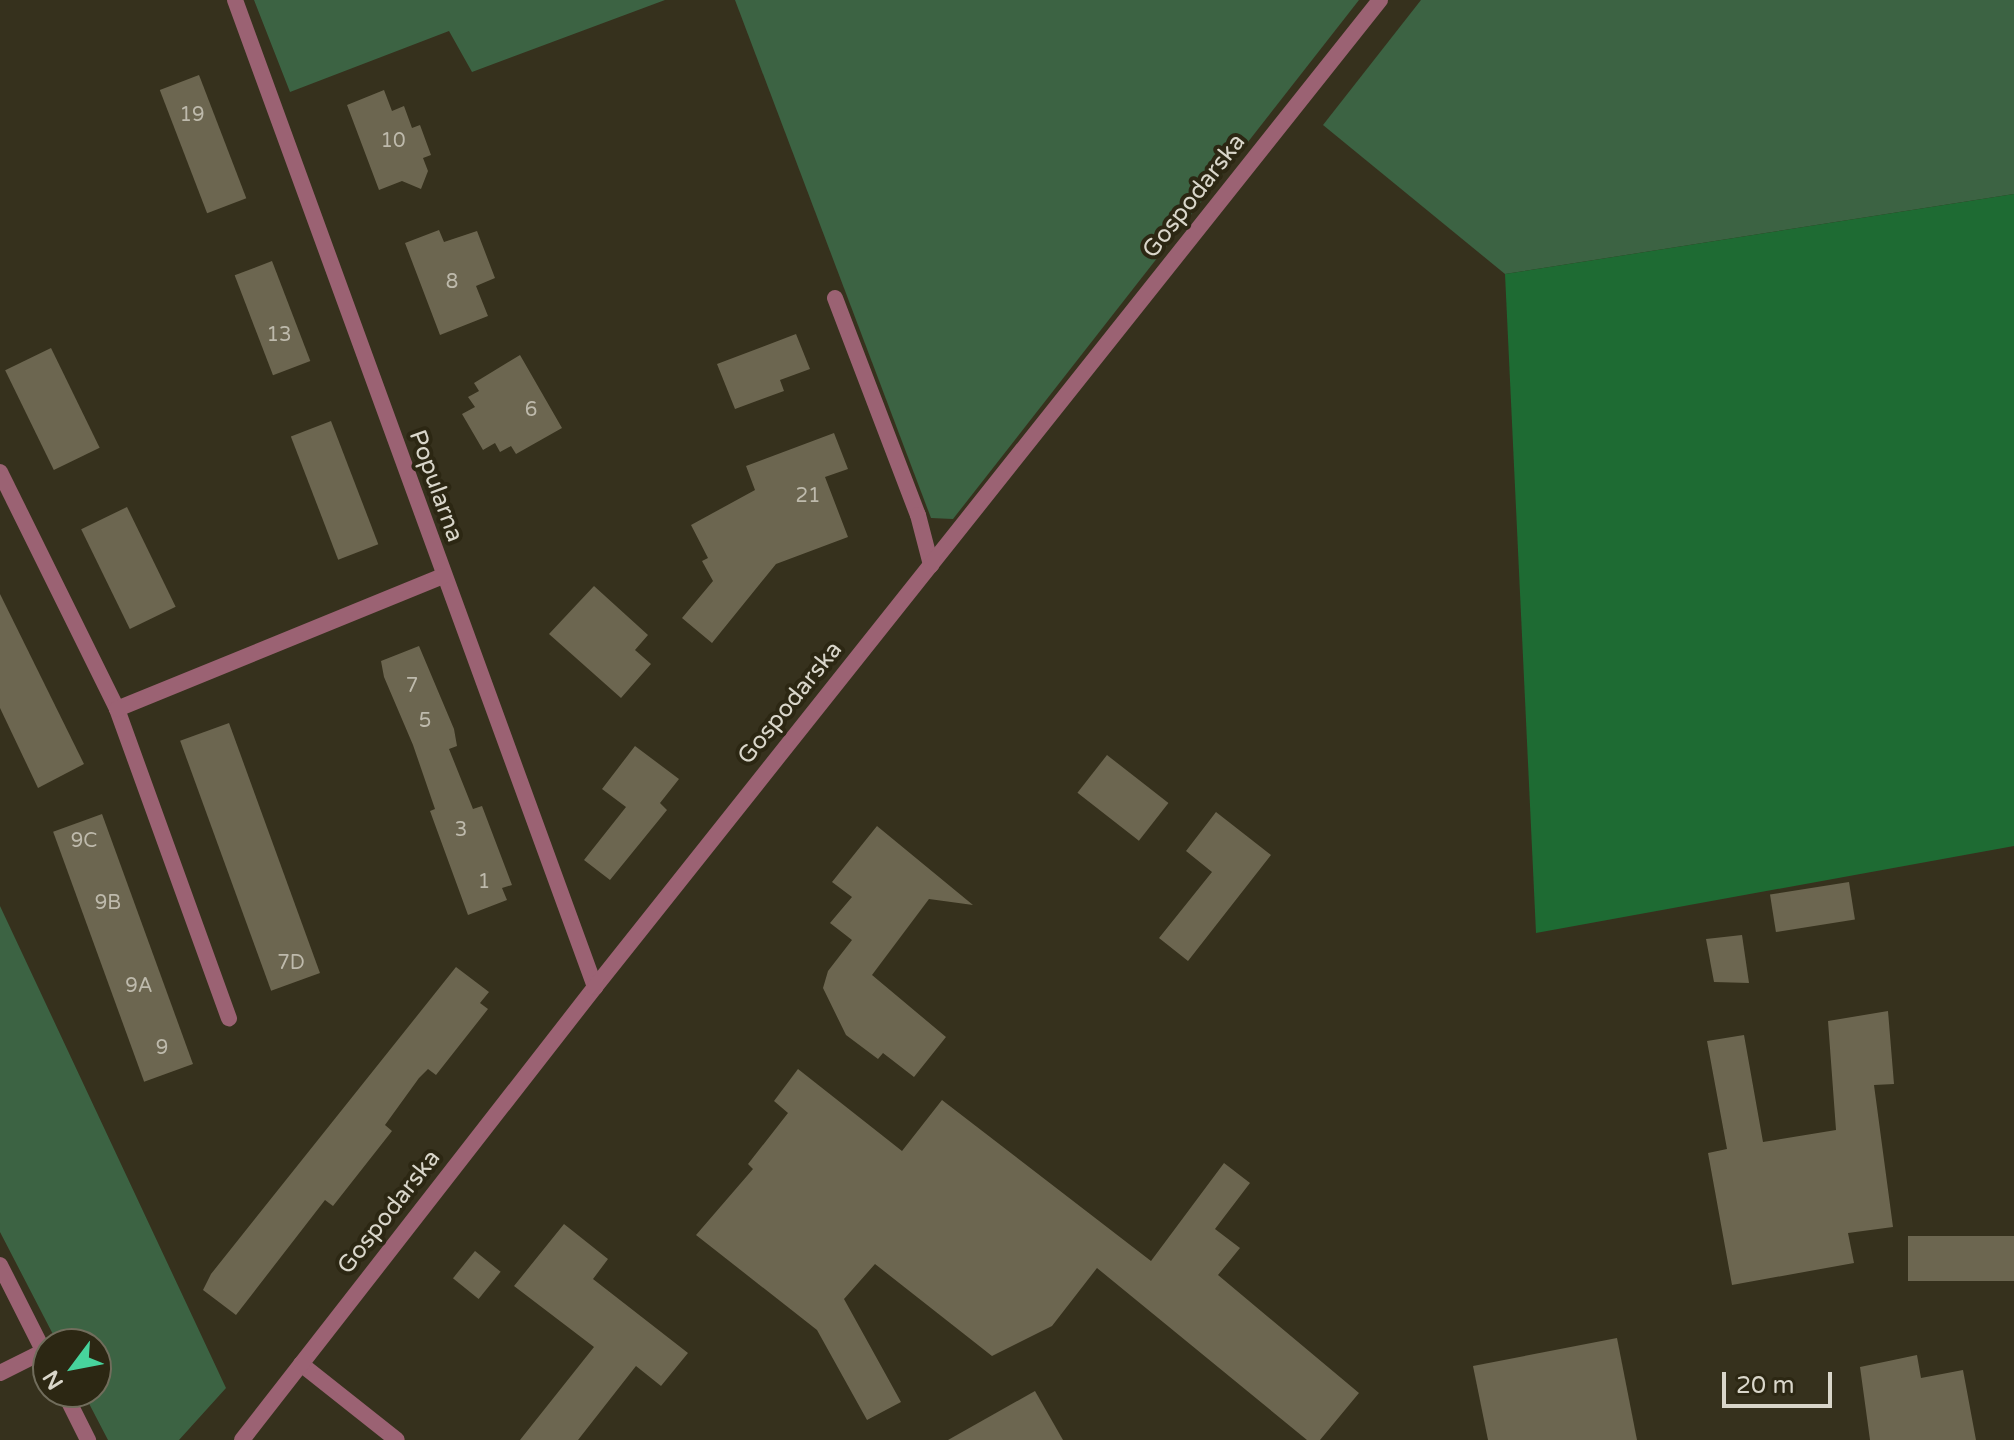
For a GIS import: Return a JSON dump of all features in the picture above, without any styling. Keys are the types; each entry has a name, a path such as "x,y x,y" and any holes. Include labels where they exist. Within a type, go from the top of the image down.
{"street":[{"name":"Popularna","path":"235,0 595,987"},
{"name":"Gospodarska","path":"242,1440 595,987 1380,0"},
{"path":"835,298 918,515 931,565"},
{"path":"0,472 117,709 229,1018"},
{"path":"117,709 443,576"},
{"path":"0,1265 32,1328"},
{"path":"0,1373 32,1360"},
{"path":"301,1364 397,1440"},
{"path":"72,1408 88,1440"}],"green space":[{"path":"254,0 665,0 472,72 449,31 290,92"},
{"path":"735,0 1359,0 953,519 931,518"},
{"path":"1421,0 2014,0 2014,194 1505,274 1323,125"},
{"path":"2014,194 2014,846 1536,933 1505,274"},
{"path":"0,906 226,1388 179,1440 108,1440 91,1408 112,1408 112,1328 50,1328 0,1232"}],"building":[{"path":"199,75 246,198 207,213 160,90"},
{"path":"384,90 392,111 404,106 412,128 420,125 431,155 423,158 428,171 421,189 402,181 379,190 347,105"},
{"path":"439,230 444,242 477,231 495,278 476,286 488,316 440,335 405,243"},
{"path":"272,261 310,361 273,375 235,275"},
{"path":"796,334 810,369 780,380 784,391 735,409 717,364"},
{"path":"51,348 100,448 54,470 5,370"},
{"path":"520,355 562,428 516,454 511,446 500,452 495,443 483,450 462,414 475,407 468,397 479,391 474,383"},
{"path":"331,421 378,544 338,560 291,436"},
{"path":"834,433 848,469 825,477 848,537 776,564 712,643 682,618 713,581 702,561 708,558 691,525 755,490 746,466"},
{"path":"127,507 176,607 130,629 81,529"},
{"path":"594,586 648,635 635,650 651,664 621,698 549,634"},
{"path":"0,594 84,764 38,788 0,708"},
{"path":"419,646 454,729 457,746 449,749 473,809 482,806 512,885 502,888 507,900 468,915 430,811 435,809 413,745 384,677 381,661"},
{"path":"229,723 320,973 271,991 180,741"},
{"path":"635,746 679,779 660,803 667,810 610,880 584,860 626,807 602,789"},
{"path":"1107,755 1168,803 1139,841 1077,793"},
{"path":"1216,812 1271,855 1188,961 1159,938 1212,872 1186,851"},
{"path":"102,814 193,1064 144,1082 53,832"},
{"path":"877,826 973,905 929,899 872,975 946,1037 914,1077 883,1053 878,1059 846,1035 823,988 828,971 852,940 830,923 852,897 832,882"},
{"path":"1849,882 1855,920 1776,932 1770,895"},
{"path":"1742,935 1749,983 1714,982 1706,939"},
{"path":"456,967 489,992 480,1003 488,1009 436,1075 428,1069 419,1078 385,1125 392,1131 333,1206 325,1200 236,1315 203,1290 211,1274"},
{"path":"1888,1011 1894,1084 1874,1085 1893,1227 1848,1233 1854,1263 1732,1285 1708,1153 1727,1149 1707,1041 1744,1035 1763,1142 1836,1130 1828,1021"},
{"path":"798,1069 902,1151 942,1100 1151,1261 1224,1163 1250,1183 1215,1229 1240,1248 1218,1275 1359,1393 1320,1440 1307,1440 1097,1268 1052,1326 992,1356 875,1264 844,1299 901,1402 867,1420 817,1330 696,1235 753,1169 748,1164 788,1113 774,1101"},
{"path":"564,1224 608,1259 593,1279 688,1353 661,1386 636,1366 578,1440 520,1440 594,1347 514,1286"},
{"path":"1908,1236 2014,1236 2014,1281 1908,1281"},
{"path":"475,1251 501,1272 479,1299 453,1278"},
{"path":"1617,1338 1637,1440 1488,1440 1473,1366"},
{"path":"1917,1355 1921,1378 1963,1370 1976,1440 1870,1440 1860,1367"},
{"path":"1035,1391 1063,1440 948,1440"}]}
